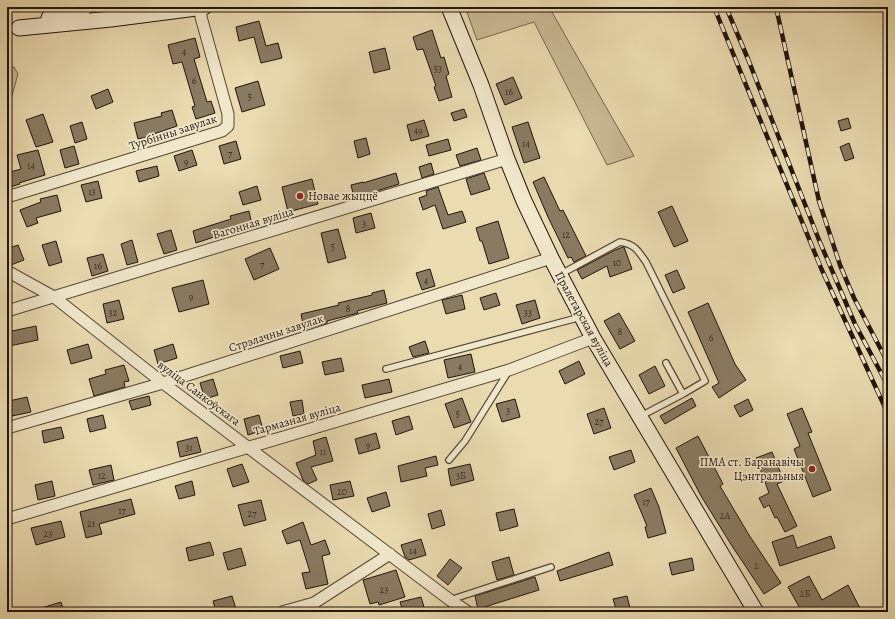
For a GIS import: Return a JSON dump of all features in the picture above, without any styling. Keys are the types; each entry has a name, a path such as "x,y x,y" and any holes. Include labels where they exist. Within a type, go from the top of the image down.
{"main road":[{"path":"13,29 85,7"},
{"path":"13,29 204,7"},
{"name":"Пралетарская вуліца","path":"449,7 481,84 506,159 524,201 559,274 593,338 639,417 756,612"}],"street":[{"name":"Турбінны завулак","path":"7,196 222,131 228,126 228,114 201,17 200,7"},
{"name":"Вагонная вуліца","path":"7,311 506,159"},
{"name":"Стрэлачны завулак","path":"7,428 163,383 551,258"},
{"name":"вуліца Санкоўскага","path":"7,271 54,297 163,383 450,600 468,612"},
{"name":"Тармазная вуліца","path":"7,519 509,370 593,338"},
{"path":"282,612 314,603 390,554"}],"lane":[{"path":"559,274 620,242 636,248 646,262 705,381 639,417"},
{"path":"386,369 582,316"},
{"path":"666,362 683,394"},
{"path":"449,460 465,441 509,370"},
{"path":"450,600 551,567"}],"shaded area":[{"path":"465,7 549,7 634,156 607,165 534,22 477,40"},
{"path":"14,67 18,74 12,96 7,104 7,69"}],"building":[{"path":"259,21 266,46 278,43 282,58 261,63 254,37 239,41 236,27"},
{"path":"432,30 441,58 444,57 449,74 446,76 452,97 439,101 434,87 436,86 423,49 417,50 413,37"},
{"path":"195,38 200,57 194,59 207,102 211,101 215,113 196,119 192,107 195,106 182,62 173,64 168,45"},
{"path":"385,48 390,69 374,73 369,52"},
{"path":"513,77 522,98 505,105 496,84"},
{"path":"258,81 265,105 242,112 235,88"},
{"path":"108,89 113,102 96,109 91,96"},
{"path":"464,109 467,117 454,121 451,113"},
{"path":"172,110 177,126 151,135 152,136 138,139 134,123 162,116 161,113"},
{"path":"43,114 53,142 36,147 26,120"},
{"path":"848,118 851,128 841,131 838,121"},
{"path":"424,120 429,136 411,141 407,125"},
{"path":"82,122 87,139 75,143 70,126"},
{"path":"528,122 540,158 524,163 512,127"},
{"path":"366,138 370,154 358,158 354,141"},
{"path":"448,139 451,150 429,156 426,145"},
{"path":"236,141 241,159 224,164 219,146"},
{"path":"849,143 854,158 845,161 840,147"},
{"path":"74,146 79,164 65,168 60,150"},
{"path":"477,148 481,160 460,166 456,155"},
{"path":"38,150 45,175 7,188 7,173 21,169 17,155"},
{"path":"192,150 197,165 179,171 174,156"},
{"path":"431,163 434,174 422,178 419,167"},
{"path":"157,166 159,176 139,182 136,171"},
{"path":"396,173 399,184 354,198 351,185"},
{"path":"484,173 490,189 471,195 466,179"},
{"path":"544,177 560,211 563,210 586,256 574,262 571,257 568,258 533,182"},
{"name":"Новае жыццё","path":"312,179 318,204 288,212 282,187"},
{"path":"98,181 102,198 86,202 81,185"},
{"path":"257,186 261,200 243,205 239,192"},
{"path":"438,187 448,215 462,211 466,222 443,229 435,205 423,210 419,198 427,195 426,191"},
{"path":"57,195 61,211 36,218 38,223 27,227 20,210 41,202 40,199"},
{"path":"672,206 688,241 674,247 658,212"},
{"path":"249,211 252,225 222,231 223,234 196,243 193,231 231,219 230,216"},
{"path":"371,213 375,228 356,233 353,218"},
{"path":"498,221 509,258 489,264 482,241 480,241 476,228"},
{"path":"338,229 346,258 328,263 321,233"},
{"path":"171,230 177,250 164,254 157,234"},
{"path":"132,240 138,262 127,265 121,244"},
{"path":"56,241 62,262 49,266 42,245"},
{"path":"18,245 24,260 11,265 7,254 7,249"},
{"path":"623,247 632,269 610,277 607,266 582,279 577,270"},
{"path":"270,248 279,269 254,280 245,259"},
{"path":"103,254 108,271 92,276 87,258"},
{"path":"430,269 435,286 422,290 416,273"},
{"path":"677,270 685,288 673,293 665,275"},
{"path":"203,280 209,304 179,312 172,288"},
{"path":"384,290 387,303 357,311 358,313 304,329 301,314 339,305 338,303 372,295 372,293"},
{"path":"496,293 500,305 484,310 480,298"},
{"path":"462,295 465,309 446,314 442,300"},
{"path":"119,300 124,319 107,323 103,304"},
{"path":"535,300 540,318 522,324 516,305"},
{"path":"708,303 735,364 746,380 719,398 712,387 719,383 688,312"},
{"path":"619,313 635,341 620,349 604,321"},
{"path":"36,326 38,340 9,346 7,332"},
{"path":"425,341 429,353 413,357 409,347"},
{"path":"88,344 92,358 71,364 67,350"},
{"path":"173,344 177,358 158,364 154,350"},
{"path":"300,351 303,363 283,368 280,356"},
{"path":"471,354 475,372 448,378 444,360"},
{"path":"341,358 344,371 325,375 322,362"},
{"path":"579,361 585,374 565,384 559,371"},
{"path":"124,365 129,381 124,382 125,387 94,396 89,379 106,374 105,370"},
{"path":"655,366 665,386 649,394 639,375"},
{"path":"213,379 218,395 205,399 200,383"},
{"path":"389,379 392,392 365,398 362,385"},
{"path":"149,396 151,405 132,410 129,401"},
{"path":"27,397 31,412 12,416 9,401"},
{"path":"462,398 471,422 454,428 445,404"},
{"path":"692,398 696,406 665,424 660,416"},
{"path":"515,399 520,417 502,422 496,404"},
{"path":"748,399 753,410 740,417 734,406"},
{"path":"302,400 304,414 293,416 290,402"},
{"path":"604,408 611,428 594,434 587,414"},
{"name":"ПМА ст. Баранавічы Цэнтральныя","path":"802,408 812,432 808,433 831,490 813,497 794,449 800,446 787,414"},
{"path":"103,415 106,428 90,432 87,419"},
{"path":"259,415 263,430 248,435 244,419"},
{"path":"409,416 413,429 396,435 392,421"},
{"path":"61,427 64,438 44,443 42,431"},
{"path":"376,433 380,448 359,454 355,439"},
{"path":"698,436 723,484 720,486 749,535 781,583 764,594 701,496 676,448"},
{"path":"197,437 201,452 180,457 177,442"},
{"path":"326,437 333,461 311,467 317,480 308,484 303,480 296,463 316,455 313,441"},
{"path":"631,450 635,462 614,470 609,457"},
{"path":"772,452 784,481 777,484 797,526 785,532 777,517 775,518 769,505 764,508 759,498 769,493 756,458"},
{"path":"436,456 438,465 425,468 427,476 401,482 398,466"},
{"path":"242,464 249,482 233,487 227,469"},
{"path":"470,464 474,480 451,486 448,469"},
{"path":"111,465 114,480 93,485 89,470"},
{"path":"52,481 55,496 38,500 35,485"},
{"path":"192,481 195,495 179,499 175,486"},
{"path":"350,481 354,496 333,500 330,485"},
{"path":"651,488 659,507 666,533 648,538 645,527 647,526 634,495"},
{"path":"386,492 390,506 372,512 367,498"},
{"path":"131,499 135,514 99,524 102,534 86,538 80,512"},
{"path":"261,500 266,520 244,526 238,505"},
{"path":"514,509 518,526 500,531 496,513"},
{"path":"441,510 445,525 432,529 428,514"},
{"path":"61,521 65,537 36,545 31,528"},
{"path":"303,522 311,545 325,540 330,554 322,556 328,584 306,589 302,573 310,572 300,540 287,544 282,531"},
{"path":"793,535 797,548 831,536 835,548 780,566 772,542"},
{"path":"421,539 426,555 409,560 405,557 401,545"},
{"path":"210,542 214,555 189,561 186,548"},
{"path":"241,548 246,565 228,570 223,553"},
{"path":"609,552 613,565 560,581 557,571"},
{"path":"509,557 514,575 497,580 492,562"},
{"path":"692,558 694,570 672,575 669,563"},
{"path":"450,559 462,568 448,585 437,576"},
{"path":"396,570 405,597 379,605 378,602 370,604 363,580"},
{"path":"809,576 822,600 848,585 862,612 802,612 788,587"},
{"path":"535,577 539,590 478,609 475,596"},
{"path":"232,596 237,612 216,612 213,601"},
{"path":"627,596 631,612 617,612 613,599"},
{"path":"421,597 424,607 403,612 400,602"},
{"path":"61,602 64,612 35,612 35,610"}],"railway":[{"path":"714,7 821,268 888,414"},
{"path":"726,7 819,240 855,324 888,386"},
{"path":"776,7 819,201 840,265 854,298 888,363"}],"place":[{"name":"Новае жыццё","path":"300,196"},
{"name":"ПМА ст. Баранавічы Цэнтральныя","path":"812,469"}]}
